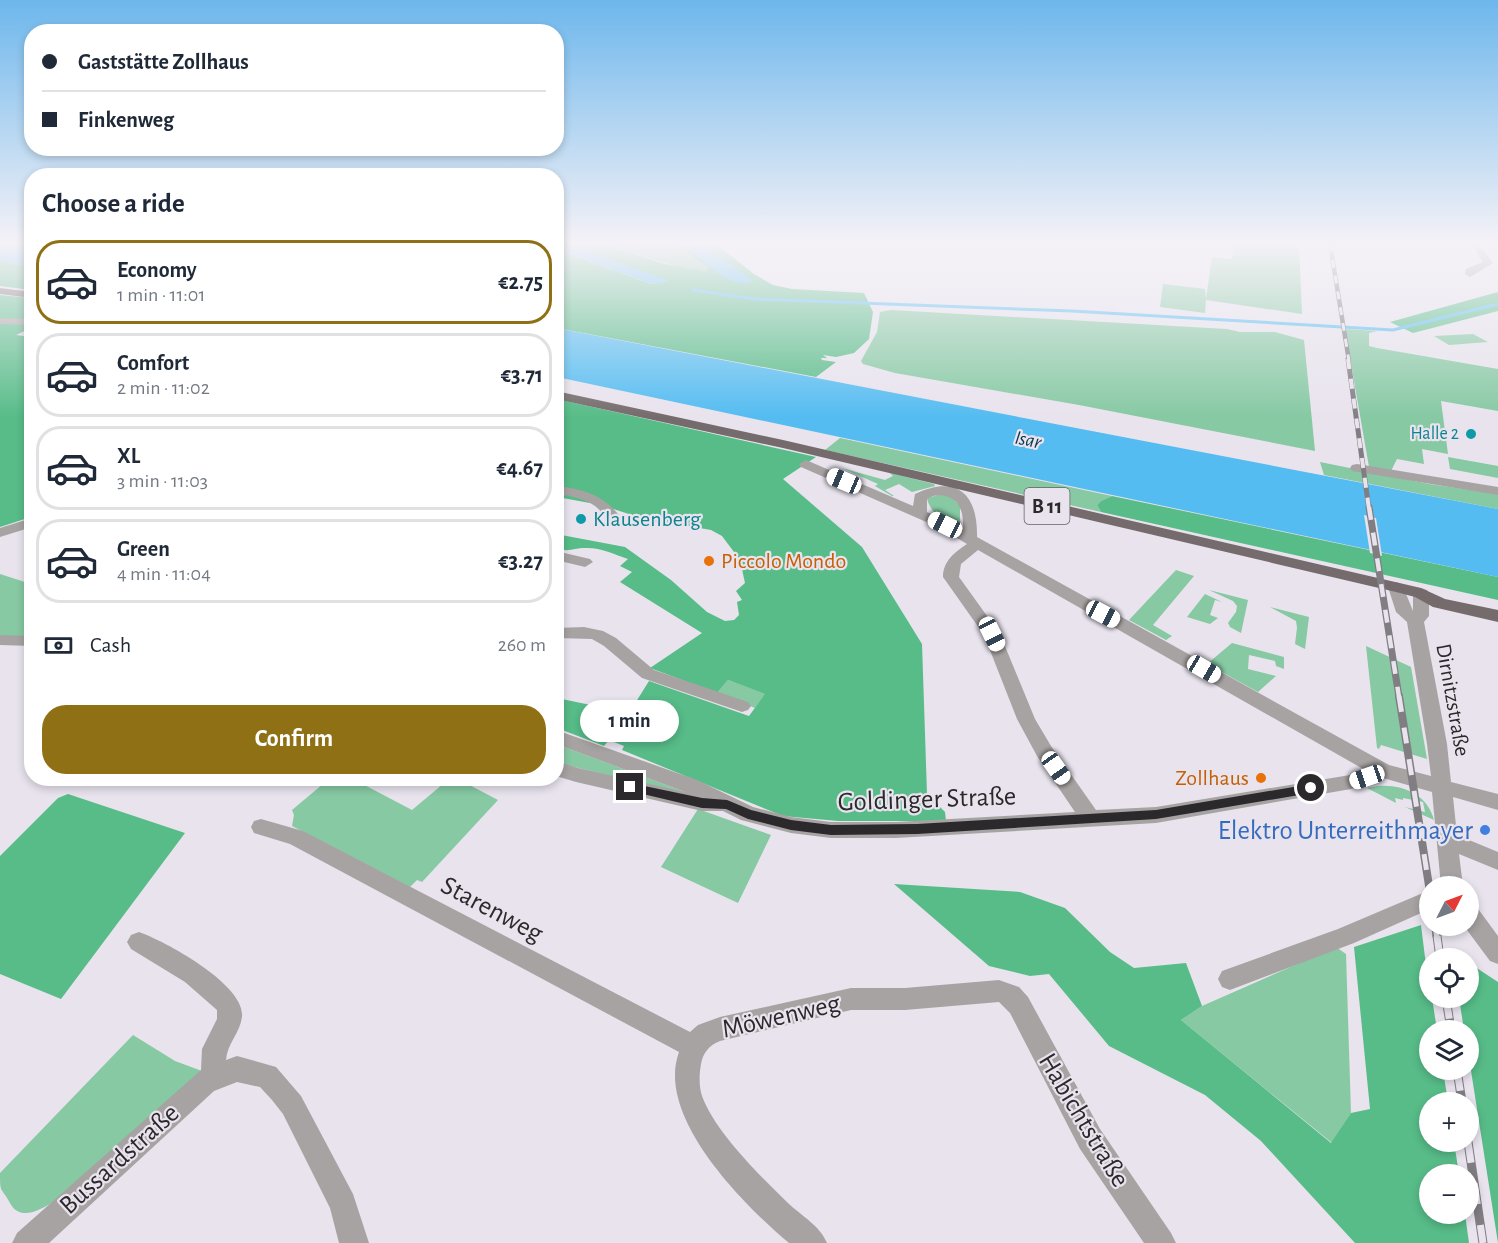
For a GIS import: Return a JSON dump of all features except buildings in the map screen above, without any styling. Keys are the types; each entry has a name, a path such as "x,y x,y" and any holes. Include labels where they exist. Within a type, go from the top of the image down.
{"main road":[{"name":"B 11","path":"564,397 783,444 1396,587 1421,593 1439,603 1498,616"},
{"name":"B 11","path":"1421,593 1438,591 1498,604"}],"street":[{"path":"0,321 24,322"},
{"path":"806,464 920,514 974,541 1383,771 1498,802"},
{"path":"1357,468 1498,491"},
{"path":"920,514 920,497 942,491 957,495 967,504 974,541"},
{"path":"564,492 587,496 606,506 614,518"},
{"path":"0,533 24,525"},
{"path":"974,541 956,560 951,568 951,577 992,634 1026,719 1044,752 1091,819"},
{"path":"564,557 585,562"},
{"name":"Dirnitzstraße","path":"1396,587 1404,612 1415,620 1434,721 1451,876"},
{"name":"Dirnitzstraße","path":"1415,620 1421,616 1421,593"},
{"path":"564,633 584,632 597,635 610,642 648,674 742,706"},
{"path":"0,640 24,641"},
{"name":"Goldinger Straße","path":"564,740 690,785 748,814 791,825 831,830 896,830 1156,815 1351,782 1383,771"},
{"path":"564,771 702,803 727,805"},
{"name":"Starenweg","path":"261,827 305,842 694,1047"},
{"path":"1447,840 1498,861"},
{"path":"1230,979 1346,936 1419,904"},
{"path":"1479,928 1498,954"},
{"path":"139,942 205,983 229,1004 231,1013 213,1056 214,1077"},
{"name":"Möwenweg","path":"812,1243 794,1230 712,1139 691,1102 687,1063 694,1047 704,1035 720,1029 851,999 905,999 992,991 1010,995"},
{"name":"Habichtstraße","path":"1010,995 1019,1005 1089,1140 1161,1243"},
{"name":"Bussardstraße","path":"27,1243 205,1081 237,1069 267,1076 292,1105 343,1204 354,1243"}],"green space":[{"path":"0,302 24,302 24,331 16,335 24,336 24,519 0,527"},
{"path":"564,302 868,302 873,312 869,339 854,353 836,357 823,355 827,358 821,358 822,360 836,362 816,377 564,329"},
{"path":"1161,302 1206,302 1205,313 1160,307"},
{"path":"1220,302 1301,302 1302,314"},
{"path":"1462,302 1498,302 1498,311 1413,333 1390,322"},
{"path":"891,310 1227,329 1240,332 1275,332 1304,340 1315,451 1079,405 895,373 863,364 861,361 877,332 880,312"},
{"path":"1345,329 1377,331 1369,333 1369,346 1498,369 1498,411 1441,401 1448,454 1422,449 1424,464 1397,459 1391,471 1369,467"},
{"path":"1473,334 1488,342 1449,345 1434,336"},
{"path":"564,401 816,457 783,479 862,547 922,644 927,794 945,812 946,821 838,821 783,816 622,750 624,746 609,740 604,746 564,731 564,699 629,713 649,681 749,716 765,694 728,680 717,693 650,668 702,633 620,582 632,572 620,566 628,559 590,548 564,549 564,536 625,547 671,580 707,612 725,621 734,620 739,615 737,602 742,600 736,591 745,583 740,560 722,536 711,530 677,524 663,525 601,505 564,498"},
{"path":"840,438 1112,496 1097,505 1101,512 825,450"},
{"path":"1448,457 1498,466 1498,478 1450,469"},
{"path":"1320,462 1429,484 1498,494 1498,509 1324,475"},
{"path":"842,468 885,480 893,476 890,473 935,486 912,492 899,484 885,490 894,496 892,496 875,486 878,484"},
{"path":"938,495 950,496 960,506 960,525 955,526 944,522 931,508 927,498"},
{"path":"1112,496 1498,577 1498,600 1101,512 1097,505"},
{"path":"1176,570 1194,576 1153,625 1172,636 1166,640 1129,620"},
{"path":"0,574 24,582 24,637 0,637"},
{"path":"1209,590 1248,600 1241,633 1230,627 1228,623 1236,612 1237,606 1233,601"},
{"path":"1205,594 1222,602 1215,600 1210,615 1218,618 1210,624 1187,617"},
{"path":"1270,607 1309,617 1305,649 1295,644 1296,621"},
{"path":"1232,643 1284,657 1284,669 1276,666 1275,661 1249,655 1248,669 1276,676 1258,692 1207,664"},
{"path":"1366,646 1411,667 1427,759 1381,745 1379,749 1377,748"},
{"path":"728,680 766,694 755,708 717,693"},
{"path":"564,747 701,798 564,764"},
{"path":"321,786 366,786 412,810 441,786 471,786 498,800 422,882 417,880 410,887 292,826 294,815 292,810"},
{"path":"1396,787 1413,793 1426,804 1434,820 1405,807 1425,812 1423,802 1395,798 1396,803 1367,788"},
{"path":"68,794 185,833 61,999 0,974 0,856 58,798"},
{"path":"698,809 771,835 738,903 661,867"},
{"path":"894,884 1020,892 1065,908 1110,952 1134,968 1186,963 1202,1006 1181,1020 1331,1143 1351,1113 1370,1109 1354,947 1419,926 1419,936 1422,936 1424,948 1419,948 1419,1008 1434,1008 1435,1020 1419,1020 1419,1080 1445,1080 1446,1092 1419,1092 1419,1152 1456,1152 1457,1164 1419,1164 1419,1224 1466,1224 1469,1243 1355,1243 1261,1141 1205,1095 1109,1046 1049,974 1030,976 989,966"},
{"path":"1336,947 1346,954 1351,1113 1332,1143 1181,1020 1202,1006"},
{"path":"1479,970 1498,982 1498,1243 1479,1122 1479,1092 1474,1092 1472,1080 1479,1080 1479,1020 1462,1020 1461,1008 1479,1008"},
{"path":"133,1035 175,1061 202,1071 55,1201 31,1212 19,1212 14,1209 0,1185 0,1173"}],"water":[{"name":"Isar","path":"564,330 1498,509 1498,577 564,378"}],"pier":[{"path":"1364,515 1376,518 1382,556 1370,553"}],"waterway":[{"path":"834,302 1072,311 1393,330 1498,304"}],"railway":[{"path":"1339,302 1349,361"},
{"path":"1348,359 1369,509"},
{"path":"1369,507 1399,697"},
{"path":"1399,696 1427,876"},
{"path":"1437,936 1439,948"},
{"path":"1448,1008 1449,1020"},
{"path":"1459,1080 1460,1092"},
{"path":"1469,1152 1483,1243"}],"place":[{"name":"Halle 2","path":"1471,434"},
{"name":"Klausenberg","path":"581,519"},
{"name":"Piccolo Mondo","path":"709,561"},
{"name":"Zollhaus","path":"1261,778"},
{"name":"Elektro Unterreithmayer","path":"1485,830"}],"route":[{"path":"630,787 702,803 727,805 748,814 791,825 831,830 896,830 1156,815 1311,788"}]}
